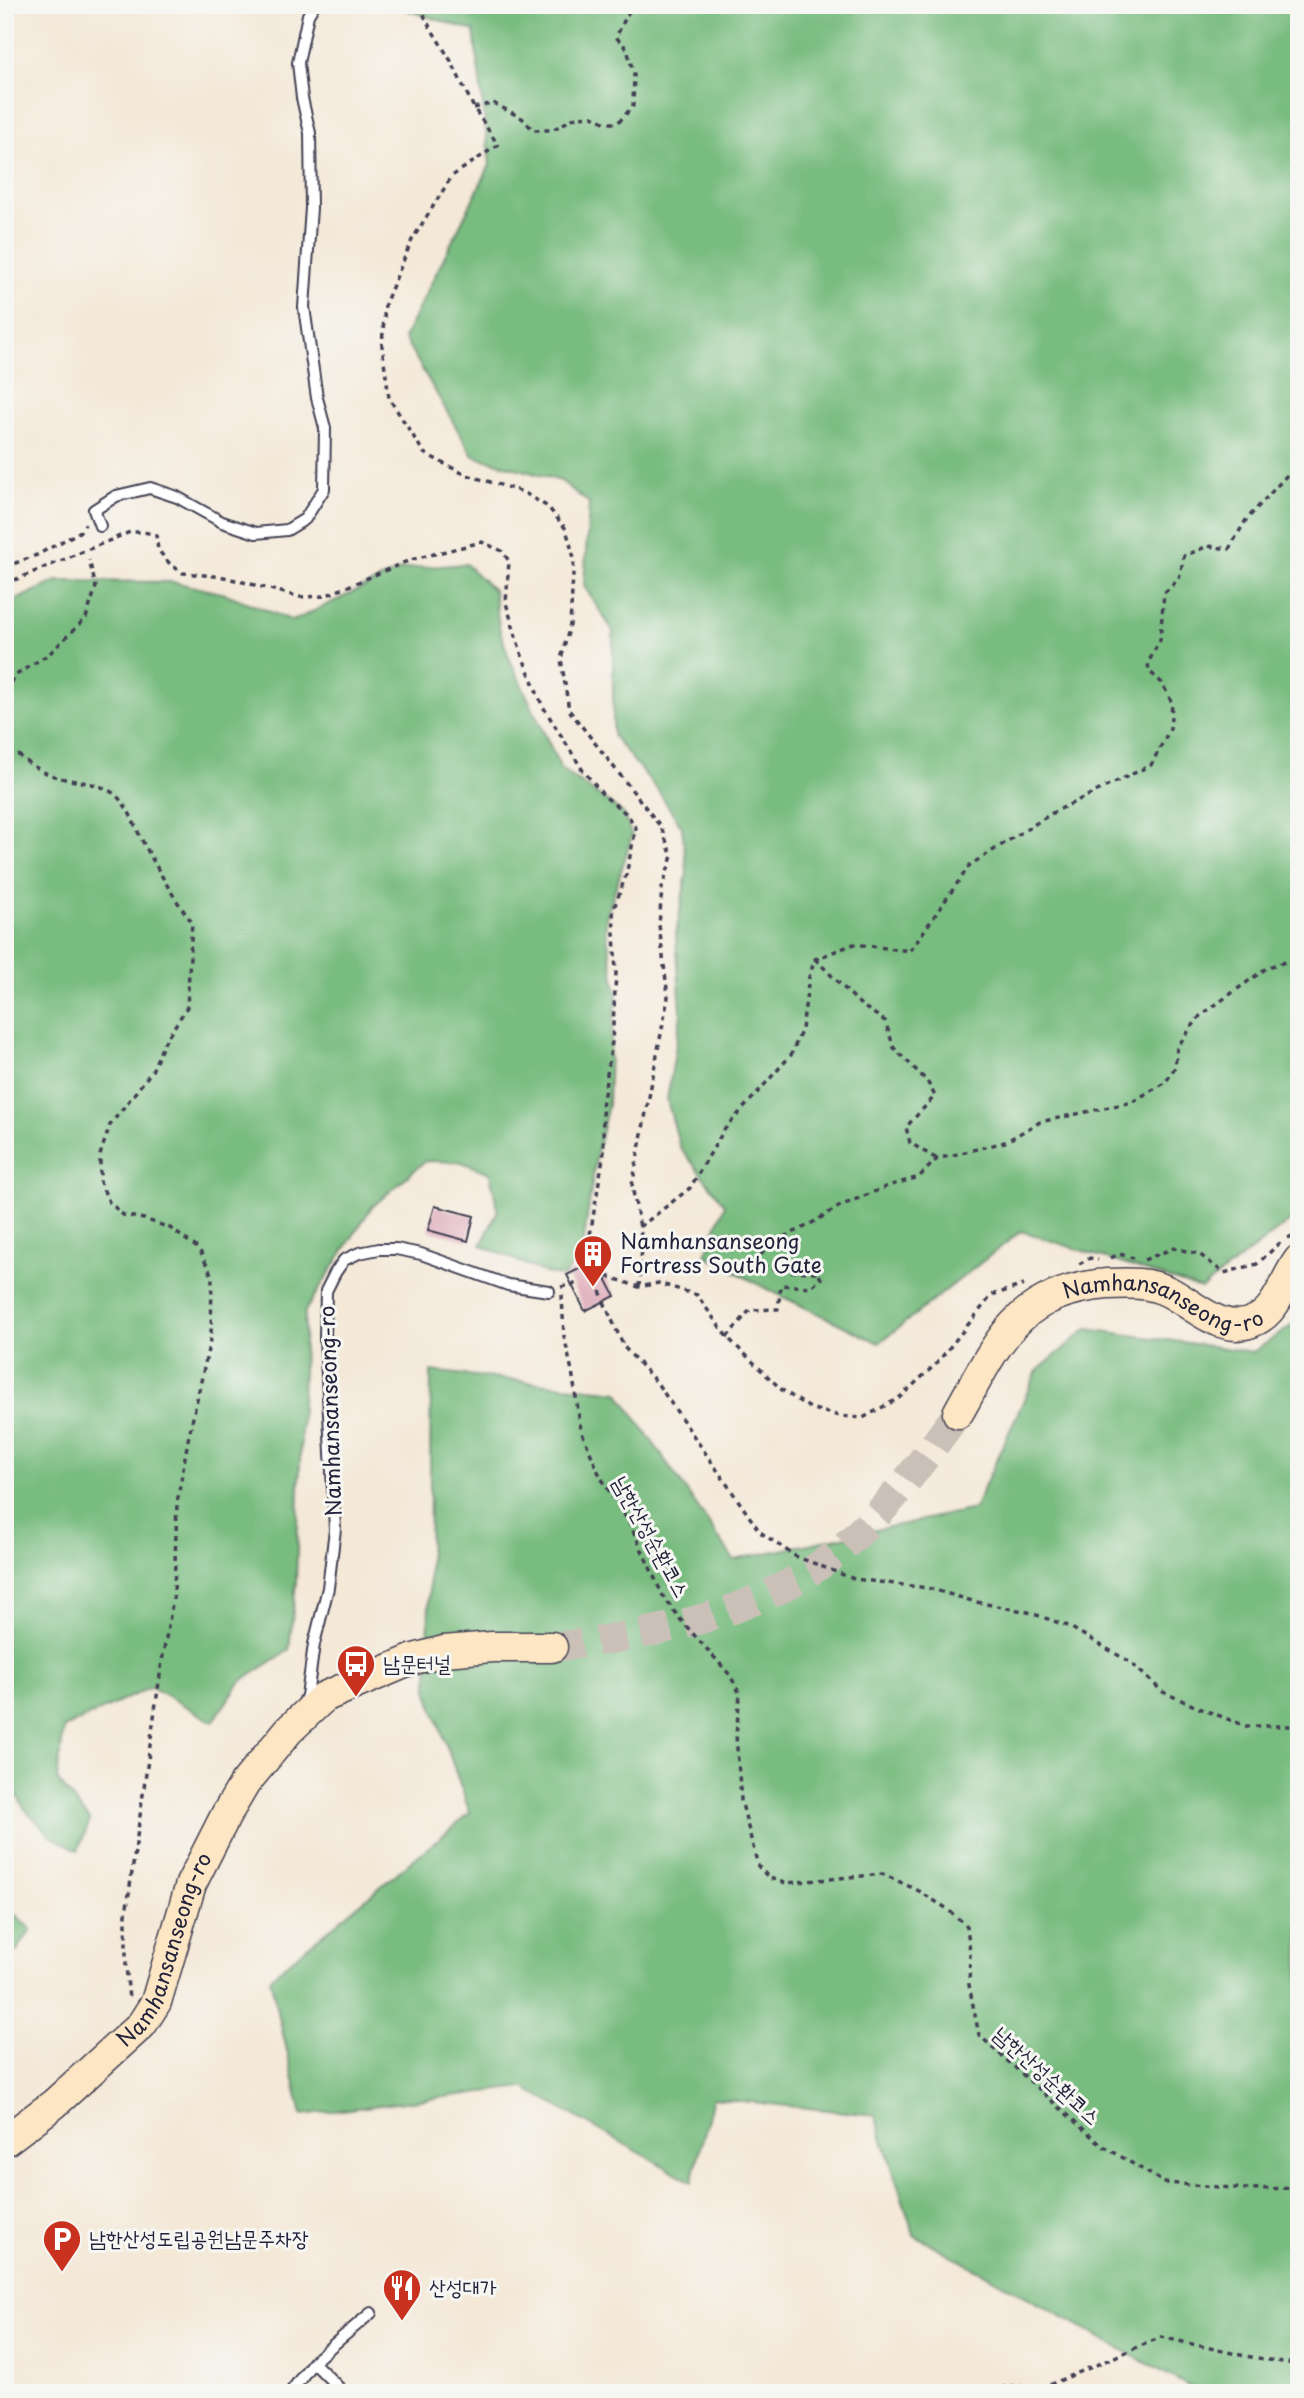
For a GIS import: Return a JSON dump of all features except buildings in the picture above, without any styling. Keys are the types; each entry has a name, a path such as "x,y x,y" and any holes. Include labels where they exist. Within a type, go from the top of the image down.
{"main road":[{"name":"Namhansanseong-ro","path":"958,1413 1008,1329 1020,1316 1038,1304 1069,1290 1139,1282 1167,1291 1217,1321 1228,1325 1244,1324 1258,1320 1269,1309 1299,1260"},
{"name":"Namhansanseong-ro","path":"5,2141 54,2104 142,2024 156,2002 191,1884 245,1783 289,1730 324,1697 414,1659 444,1651 492,1647 552,1647"}],"lane":[{"path":"100,526 94,510 116,496 150,488 177,497 222,522 256,533 286,530 305,519 324,489 325,428 317,398 304,307 311,208 310,133 298,63 309,15 314,5"},
{"name":"Namhansanseong-ro","path":"289,1730 307,1696 314,1644 328,1588 335,1529 325,1338 326,1291 335,1273 344,1260 359,1253 396,1249 421,1254 508,1285 549,1291"},
{"path":"290,2393 313,2362 371,2313"},
{"path":"313,2362 344,2393"}],"path":[{"path":"420,5 474,108 498,145 452,176 412,240 385,304 382,346 388,398 424,453 464,474 523,492 548,507 566,529 574,558 570,625 561,659 569,710 661,827 672,856 662,888 659,925 668,997 632,1186 642,1247 639,1287"},
{"path":"474,108 492,103 513,112 533,130 552,130 576,117 593,116 606,123 618,123 634,106 634,75 627,49 616,37 632,5"},
{"path":"815,959 854,944 910,951 970,865 1054,812 1151,765 1170,729 1172,703 1162,683 1149,671 1148,663 1160,640 1164,593 1179,579 1184,556 1209,546 1229,549 1246,520 1299,462"},
{"path":"5,567 37,555 81,531 94,510"},
{"path":"5,584 130,532 156,535 158,550 170,564 183,573 224,577 300,597 325,596 410,560 482,542 502,551 509,561 506,603 521,653 542,705 582,769 603,795 628,815 636,828 626,874 613,911 616,973 612,1042 602,1107 604,1152 587,1253 604,1302 624,1347 657,1383 760,1532 795,1556 854,1579 928,1588 976,1602 1028,1612 1068,1626 1130,1662 1163,1692 1199,1708 1246,1726 1299,1726"},
{"path":"5,691 16,674 49,654 86,618 96,587 89,560"},
{"path":"5,739 8,747 51,775 83,781 112,793 127,807 142,841 177,903 192,922 187,1007 164,1043 152,1071 110,1125 100,1155 100,1182 109,1202 123,1215 170,1228 199,1249 212,1276 211,1336 177,1503 174,1593 126,1914 126,1965"},
{"path":"607,1276 639,1287 658,1283 697,1295 727,1337 750,1310 778,1309 781,1285 811,1287 821,1279 818,1272 778,1271 758,1264 757,1258 775,1241 840,1206 888,1185 919,1177 937,1159 1005,1142 1040,1122 1132,1102 1166,1082 1175,1068 1177,1047 1200,1016 1268,967 1299,958"},
{"path":"640,1227 690,1188 724,1130 791,1055 802,1029 809,977 815,959"},
{"path":"815,959 861,1005 885,1021 894,1048 927,1081 934,1096 906,1127 910,1143 937,1159"},
{"path":"1077,1265 1090,1258 1105,1262 1119,1254 1143,1261 1174,1248 1199,1254 1224,1273 1257,1264 1273,1247 1299,1233"},
{"name":"Namhansanseong-ro","path":"727,1337 782,1390 810,1408 839,1416 863,1418 881,1410 908,1390 937,1363 992,1295 1027,1284 1038,1304"},
{"name":"남한산성순환코스","path":"562,1286 564,1336 581,1430 600,1476 630,1524 663,1596 678,1618 730,1675 740,1694 736,1735 741,1800 758,1866 769,1878 786,1883 883,1874 919,1891 946,1908 967,1927 970,1952 969,1985 979,2035 1100,2144 1165,2183 1247,2189 1299,2188"},
{"path":"992,2393 1006,2386 1045,2387 1161,2337 1245,2357 1288,2363 1299,2361"}],"green space":[{"path":"391,5 1299,5 1299,1214 1201,1289 1021,1231 879,1343 767,1289 705,1255 725,1205 680,1147 667,1100 681,1014 676,934 687,872 682,827 656,788 613,736 613,631 584,586 589,503 561,481 473,456 404,338 490,165 474,31"},
{"path":"466,564 494,591 499,627 509,658 561,769 623,813 632,836 606,918 617,995 610,1049 608,1105 596,1156 582,1253 563,1277 545,1273 481,1245 498,1211 490,1173 462,1162 425,1161 371,1208 305,1311 296,1582 289,1650 240,1682 213,1722 151,1687 64,1728 57,1779 90,1821 78,1850 52,1837 24,1808 5,1773 5,605 57,581 173,582 226,594 293,621 402,569"},
{"path":"1299,1321 1299,2393 1201,2393 914,2235 875,2115 713,2098 692,2182 523,2087 302,2115 270,1978 470,1813 428,1693 431,1371 618,1392 734,1560 974,1509 1037,1371 1087,1329 1253,1352"},
{"path":"5,1906 31,1929 18,1949 5,1961"}],"tunnel":[{"path":"552,1647 625,1637 698,1620 769,1594 802,1577 832,1556 868,1524 900,1489 958,1413"}],"place":[{"name":"Namhansanseong Fortress South Gate","path":"593,1288"},
{"name":"남문터널","path":"356,1698"},
{"name":"남한산성도립공원남문주차장","path":"62,2273"},
{"name":"산성대가","path":"402,2322"}]}
